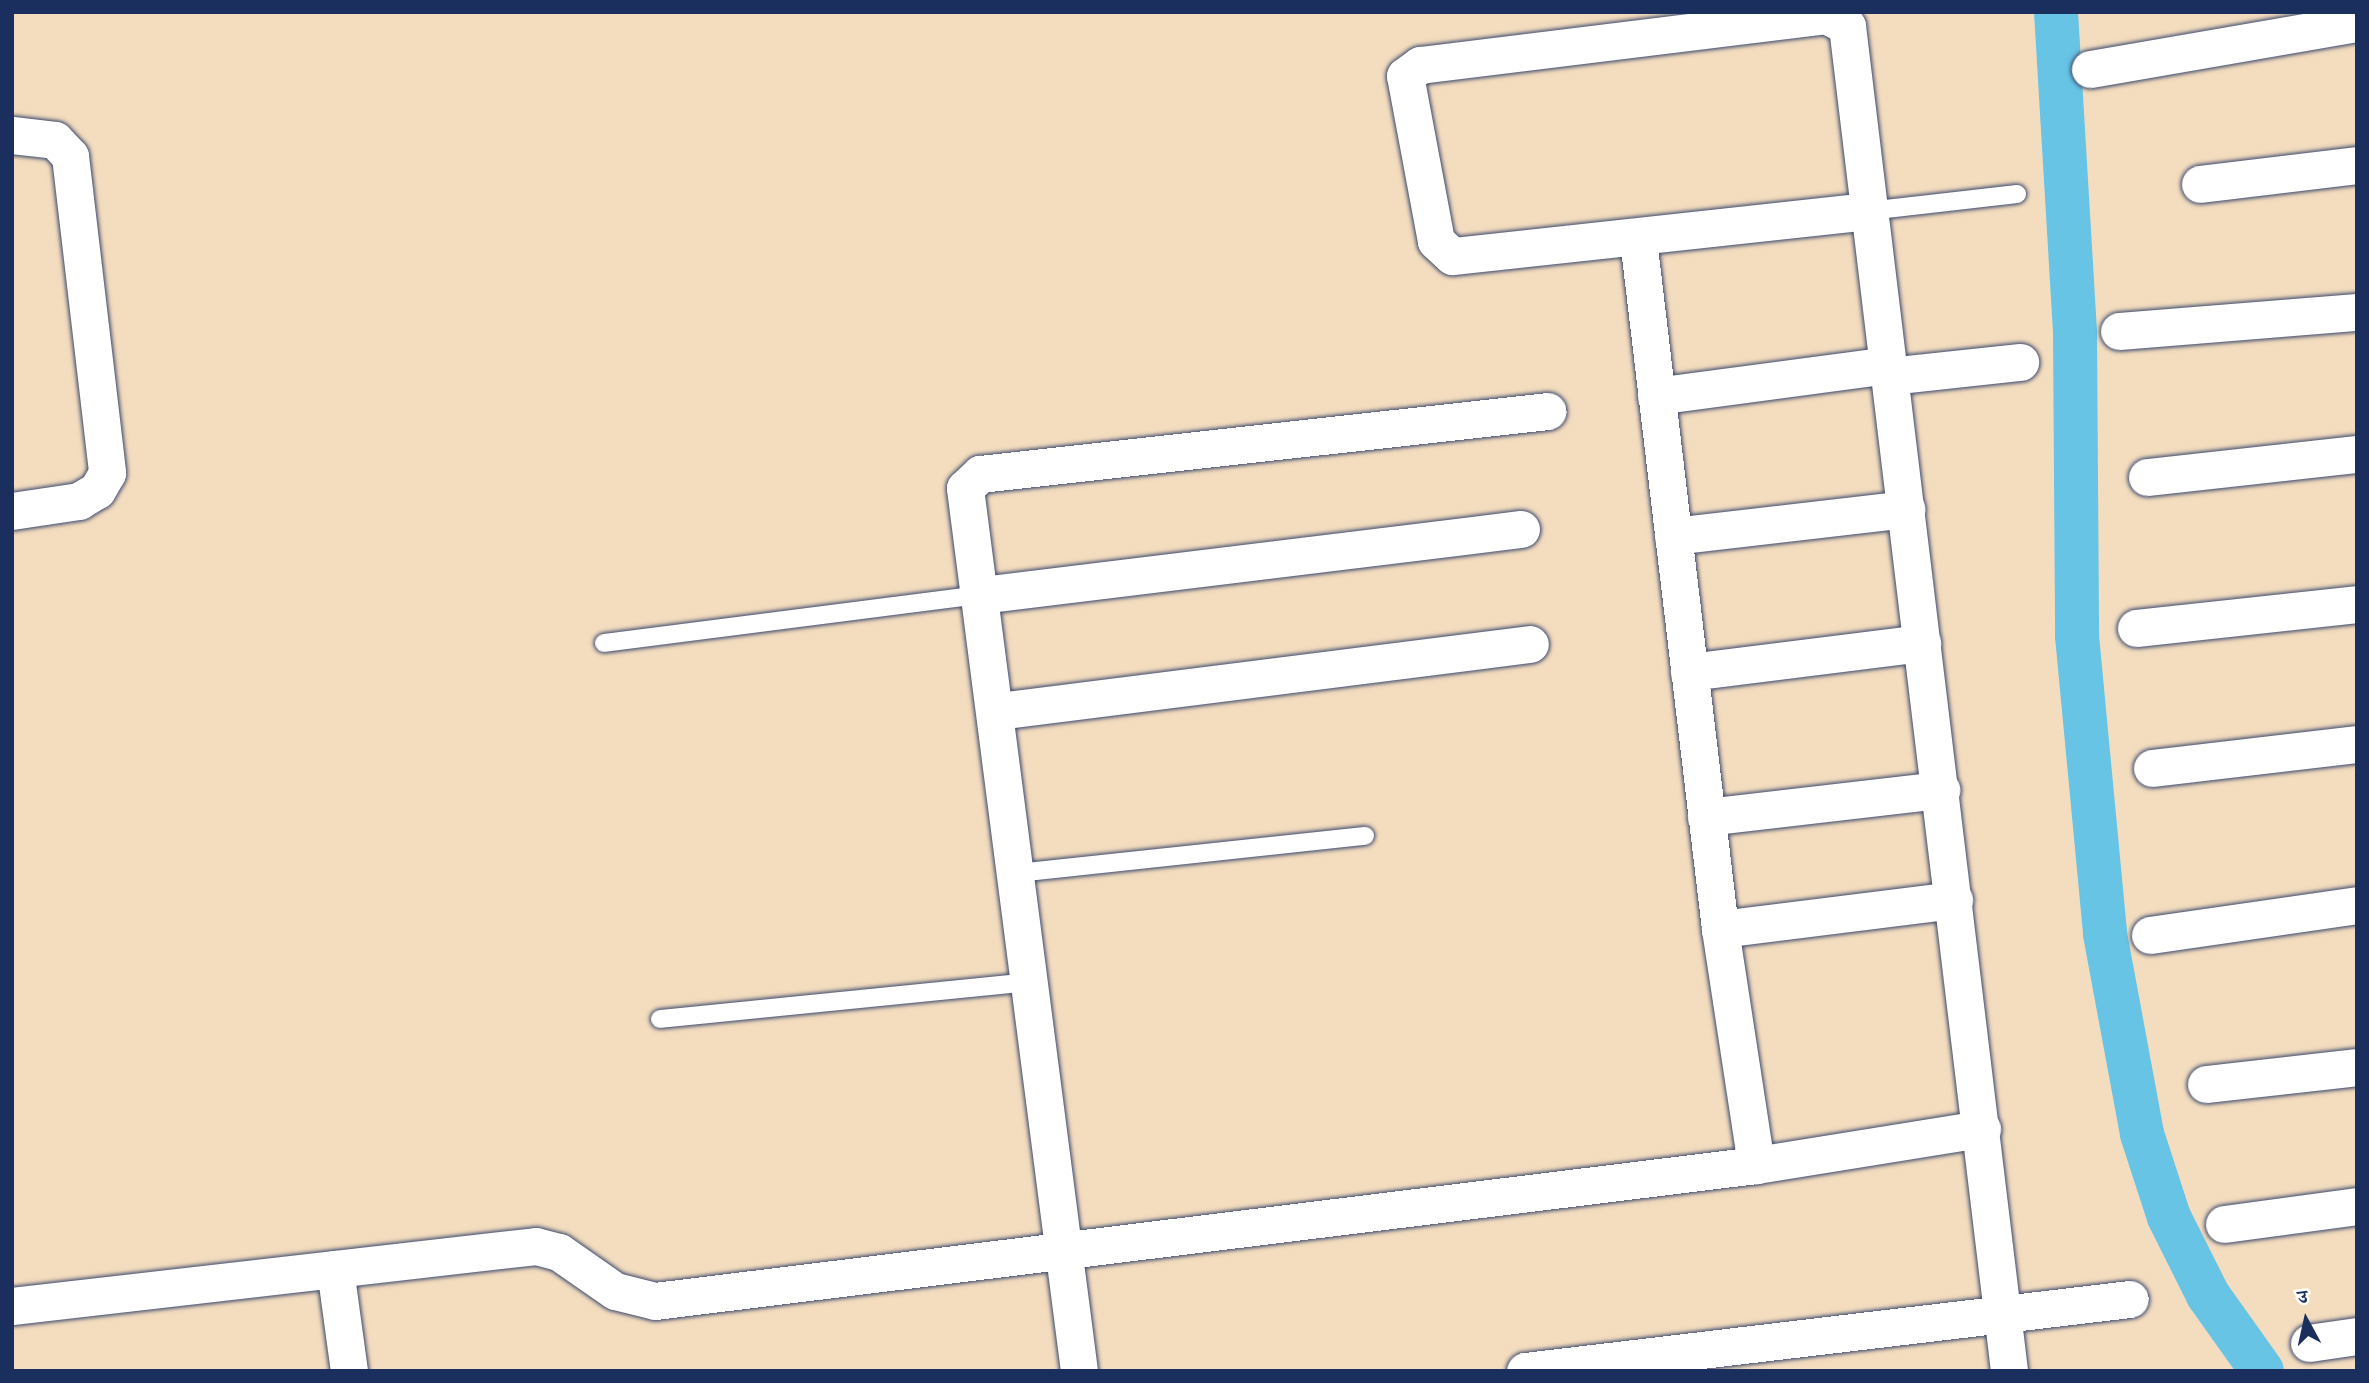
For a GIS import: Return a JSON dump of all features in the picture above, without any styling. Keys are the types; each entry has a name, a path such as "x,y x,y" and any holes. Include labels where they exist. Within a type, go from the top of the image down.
{"street":[{"path":"1868,211 1638,239 1441,252 1405,76 1410,69 1839,18 1847,26 1982,1129 2009,1371"},
{"path":"2090,69 2357,23"},
{"path":"12,135 55,140 70,156 107,473 97,490 79,501 12,511"},
{"path":"2200,184 2357,165"},
{"path":"1638,239 1720,929 1756,1165"},
{"path":"2119,331 2357,312"},
{"path":"1656,396 1888,371 2020,362"},
{"path":"1079,1371 998,711 965,488 980,474 1548,411"},
{"path":"2147,477 2357,454"},
{"path":"1673,536 1906,509"},
{"path":"981,595 1521,529"},
{"path":"2136,628 2357,604"},
{"path":"1689,672 1922,643"},
{"path":"998,711 1530,644"},
{"path":"2152,768 2357,744"},
{"path":"1706,817 1941,790"},
{"path":"1720,929 1954,900"},
{"path":"2150,935 2357,905"},
{"path":"2207,1084 2357,1067"},
{"path":"12,1306 536,1246 559,1252 615,1291 654,1301 1756,1165 1982,1129"},
{"path":"2224,1224 2357,1206"},
{"path":"335,1269 349,1371"},
{"path":"1525,1371 2130,1299"},
{"path":"2309,1343 2357,1336"}],"lane":[{"path":"1868,211 2017,194"},
{"path":"604,643 981,595"},
{"path":"1017,873 1365,836"},
{"path":"660,1019 1031,982"}],"waterway":[{"path":"2056,12 2075,333 2077,636 2105,934 2142,1134 2169,1217 2208,1295 2262,1371"}]}
